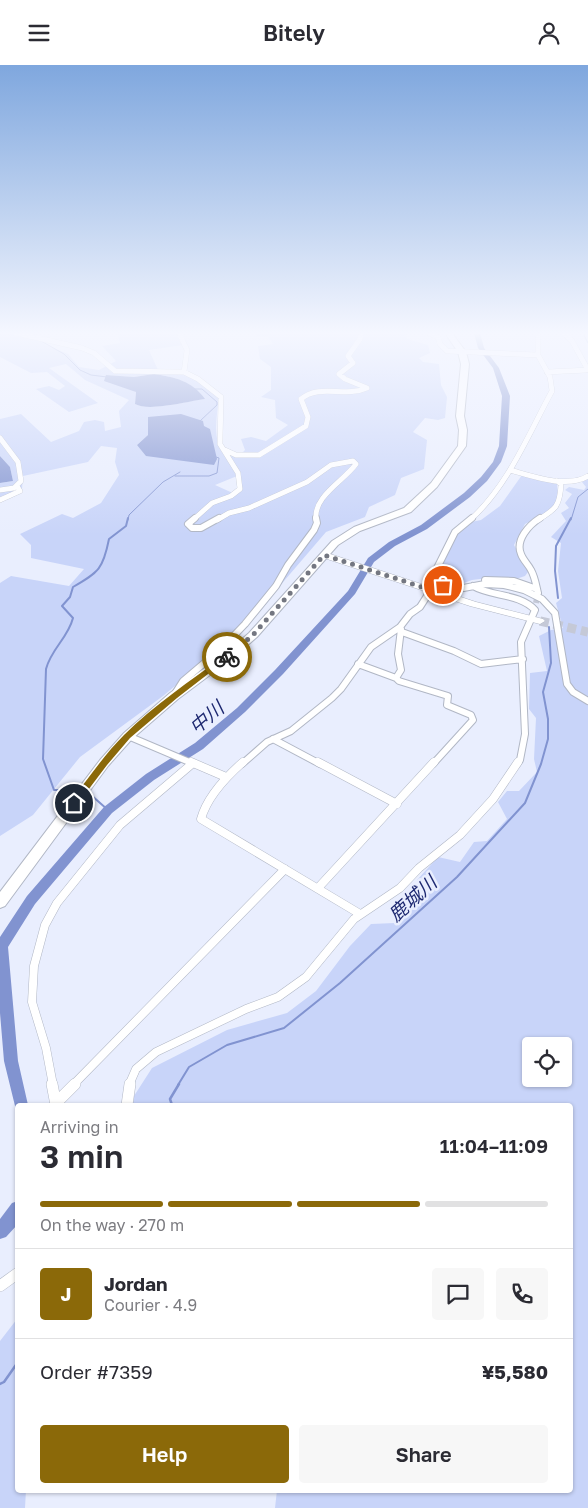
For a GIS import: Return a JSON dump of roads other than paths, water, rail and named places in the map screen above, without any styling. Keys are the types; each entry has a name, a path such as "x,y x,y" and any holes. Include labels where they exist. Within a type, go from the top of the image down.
{"highway":[{"path":"0,902 104,763 128,736 253,635 346,533 398,515 410,508 425,495 462,446 463,430 460,416 462,400"}],"main road":[{"path":"324,555 384,575 430,586 474,603 536,620"}],"street":[{"path":"174,697 183,681 222,648 276,586 288,565 314,530 317,523 315,510 317,506 356,464 353,461 349,461 331,465 307,482 249,507 229,513 201,528 192,528 188,523 212,503 231,496 240,489 238,473 220,444 221,400"},
{"path":"223,449 236,455 259,455 306,426 308,417 302,400"},
{"path":"396,678 401,670 398,654 401,630 410,614 420,607 427,596 455,532 487,503 510,470 547,400"},
{"path":"0,439 18,462 21,481 16,487 0,490"},
{"path":"510,470 557,481 582,481 588,476"},
{"path":"454,588 474,582 501,579 537,591 533,573 520,552 519,544 531,523 549,514 560,505 562,497 561,484 557,481"},
{"path":"0,501 20,491 16,487"},
{"path":"430,586 458,589 496,585 520,589 550,605 555,613 567,684 573,692 588,701"},
{"path":"127,1103 129,1080 133,1072 143,1061 156,1052 246,1009 278,997 306,977 360,914 400,888 419,868 460,835 493,799 520,761 524,734 521,642 536,620 534,604 480,591 473,586"},
{"path":"474,603 480,591"},
{"path":"401,630 445,649 451,649 482,665 512,659 523,659"},
{"path":"360,914 201,819 203,811 226,777 256,751 273,739 291,731 332,698 341,689 371,647 401,630"},
{"path":"318,888 473,721 471,715 447,705 448,696 399,681 396,678 358,664"},
{"path":"128,736 226,777"},
{"path":"273,739 397,804"},
{"path":"56,1103 46,1048 32,1002 34,966 45,925 57,903 120,825 193,763"},
{"path":"57,1103 285,869"},
{"path":"0,1286 15,1275"}],"water":[{"path":"135,400 197,400 150,407 135,404"},
{"path":"181,414 203,421 204,426 210,429 217,459 214,465 146,456 137,445 148,435 148,417"},
{"path":"0,456 10,467 13,481 0,483"}],"waterway":[{"path":"200,421 217,405 215,400"},
{"name":"中川","path":"21,1103 11,1061 1,946 31,900 108,810 150,777 199,746 241,710 279,672 352,592 371,560 392,544 424,527 467,495 484,479 497,462 503,446 506,400"},
{"path":"175,476 209,476 217,473 219,458 216,457"},
{"path":"128,520 129,515 163,482 180,472"},
{"name":"鹿城川","path":"571,520 578,497 588,489"},
{"path":"75,790 54,790 43,759 46,669 48,662 71,625 73,618 62,606 70,597 73,587 99,569 109,539 126,526 128,518"},
{"name":"鹿城川","path":"558,598 555,571 556,546 571,518"},
{"name":"鹿城川","path":"178,1085 189,1067 227,1045 284,1028 340,983 457,877 525,803 541,764 548,739 548,719 543,692 551,663 549,627"},
{"path":"91,795 108,810"},
{"name":"鹿城川","path":"171,1103 170,1099 179,1084"},
{"name":"中川","path":"0,1231 15,1214"},
{"name":"鹿城川","path":"0,1384 4,1382 15,1366"}],"tunnel":[{"path":"536,603 538,593"},
{"path":"540,621 588,632"}]}
